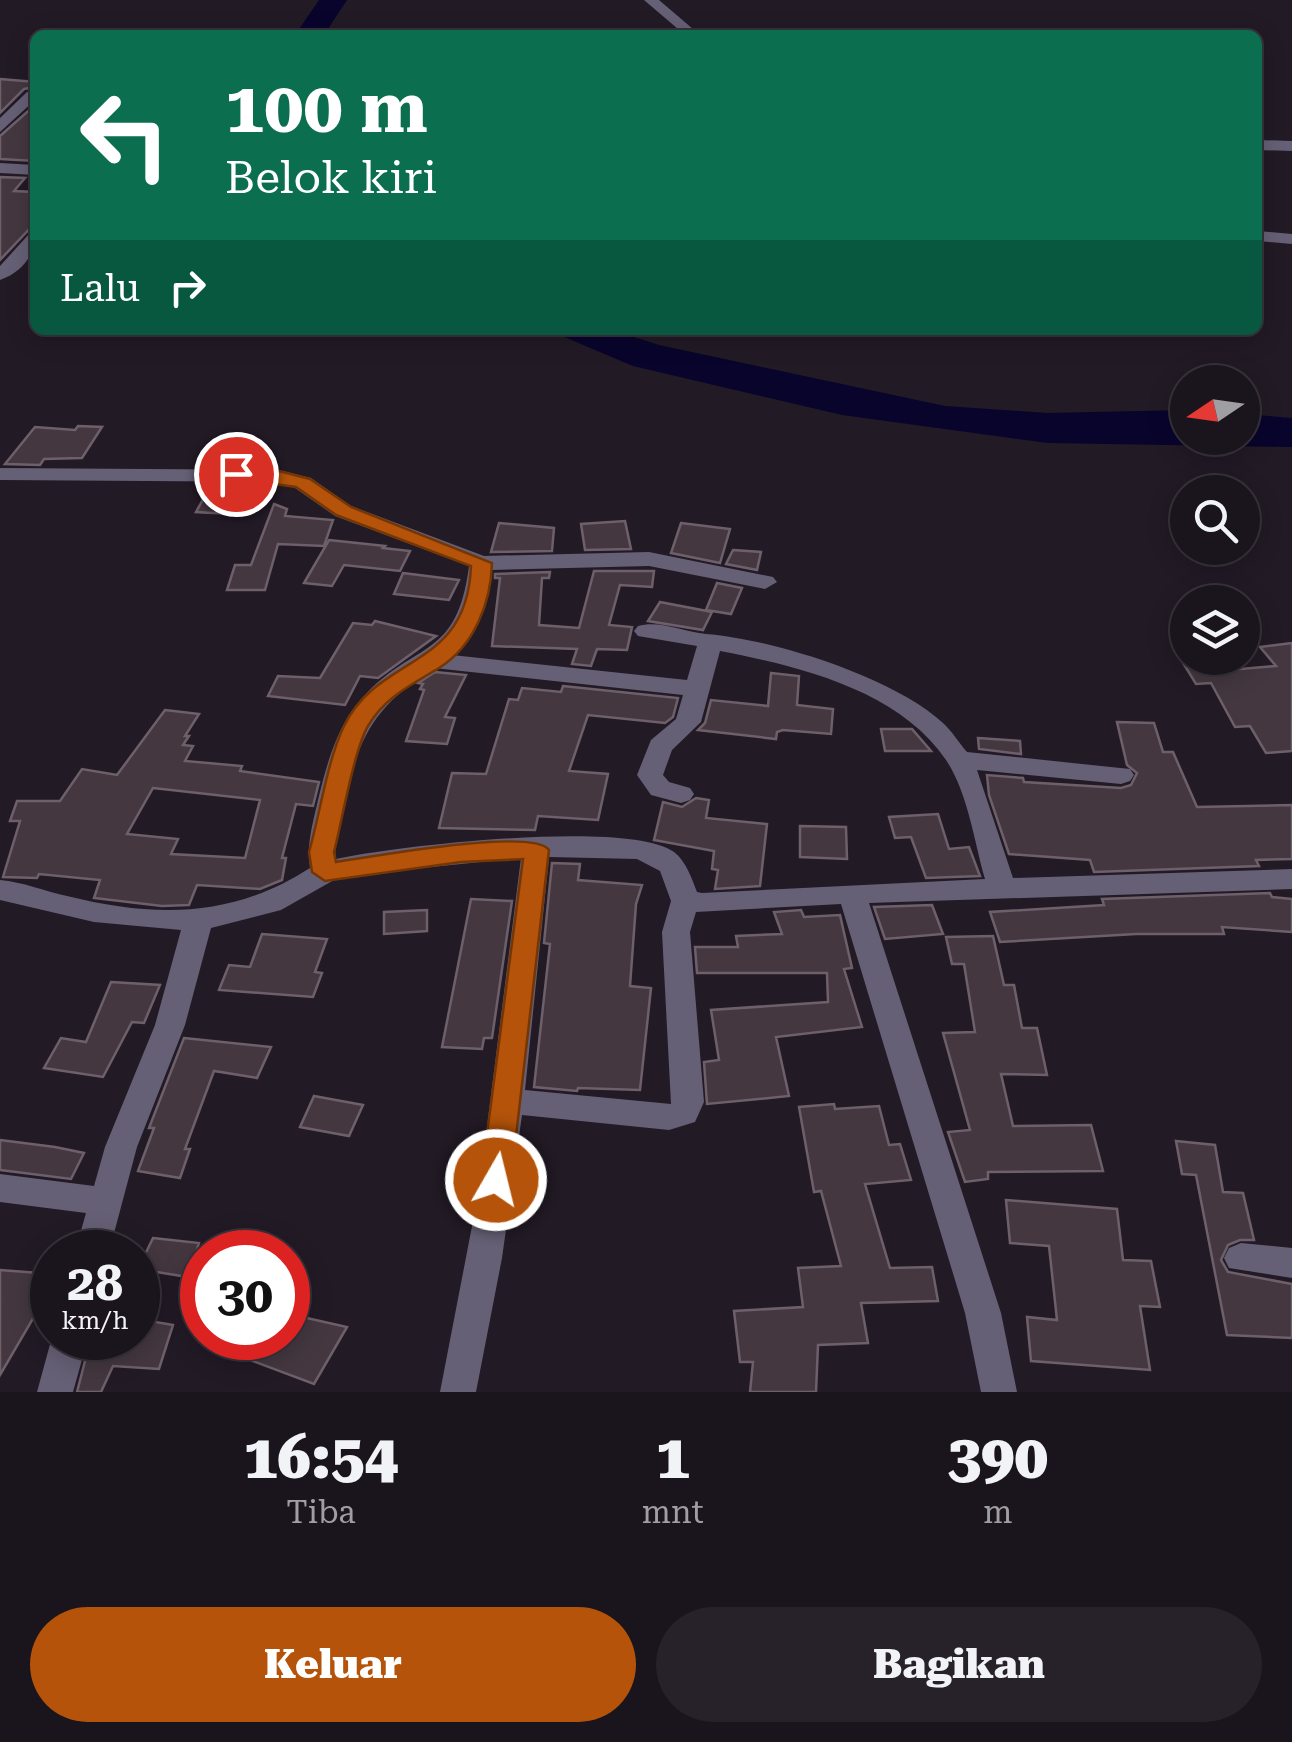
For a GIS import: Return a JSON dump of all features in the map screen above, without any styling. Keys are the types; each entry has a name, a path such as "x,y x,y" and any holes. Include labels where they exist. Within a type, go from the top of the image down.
{"street":[{"path":"651,0 687,30"},
{"path":"0,127 30,98"},
{"path":"1262,145 1292,146"},
{"path":"0,168 30,170"},
{"path":"1262,236 1292,239"},
{"path":"0,275 30,243"},
{"path":"0,474 279,476 303,483 357,517 481,563 649,558 765,582"},
{"path":"325,872 322,852 355,727 382,692 436,661 474,612 480,592 481,563"},
{"path":"646,631 711,640 815,667 886,697 920,718 960,760 1002,890"},
{"path":"681,794 660,789 650,775 660,746 688,722 711,640"},
{"path":"436,661 696,689"},
{"path":"960,760 1121,775"},
{"path":"0,890 20,890 68,906 199,919 236,915 265,906 325,872 461,853 593,845 662,856 685,901 676,932 688,1102 684,1114 669,1118 508,1102"},
{"path":"458,1392 480,1298 508,1102 536,850"},
{"path":"685,901 730,903 898,891 1292,879"},
{"path":"852,896 983,1313 999,1392"},
{"path":"97,1230 104,1201 170,1025 199,919"},
{"path":"0,1188 104,1201"},
{"path":"1241,1258 1292,1263"},
{"path":"55,1392 64,1360"}],"shaded area":[{"path":"319,0 347,0 327,30 298,30"},
{"path":"560,335 628,335 945,406 1047,413 1170,410 1170,445 1048,443 842,415 633,366"},
{"path":"1260,415 1292,418 1292,447 1260,446"}],"building":[{"path":"0,79 30,82 30,88 24,89 0,113"},
{"path":"30,109 30,161 0,159 0,136"},
{"path":"0,177 25,178 14,191 30,192 30,228 0,260"},
{"path":"78,426 102,427 82,458 44,459 40,465 5,464 35,427 75,430"},
{"path":"206,494 241,496 231,514 196,512"},
{"path":"274,504 287,509 285,516 333,520 324,546 278,544 265,590 227,590 235,565 251,565"},
{"path":"625,521 631,549 585,550 581,524"},
{"path":"499,523 554,528 552,551 491,552"},
{"path":"681,523 730,529 720,563 671,553"},
{"path":"329,540 410,551 400,571 344,565 332,586 304,583"},
{"path":"733,550 761,552 757,570 726,564"},
{"path":"594,571 654,571 652,587 620,585 609,625 632,627 627,650 597,649 591,666 572,664 577,649 492,646 500,578 495,578 495,574 550,572 549,578 542,578 539,625 579,628"},
{"path":"403,573 459,580 449,600 394,594"},
{"path":"717,583 742,588 731,614 706,610"},
{"path":"660,602 712,612 703,630 648,621"},
{"path":"375,621 436,636 378,678 360,676 345,705 268,696 278,676 320,678 353,623 372,625"},
{"path":"1292,643 1292,751 1266,753 1250,726 1235,727 1211,683 1196,684 1190,675 1260,675 1260,667 1276,666 1260,647"},
{"path":"435,672 466,675 445,717 455,718 447,744 406,741 424,690 420,689 423,684 418,683"},
{"path":"771,673 799,676 797,705 833,709 831,734 783,730 777,732 776,739 698,730 705,723 711,700 768,706"},
{"path":"563,686 678,698 673,717 665,723 588,715 569,771 608,774 598,820 538,816 535,830 439,828 452,773 486,774 509,699 518,700 522,688 561,692"},
{"path":"165,710 199,714 185,736 189,736 183,745 193,746 185,761 242,766 240,771 319,782 313,806 296,804 282,858 286,858 282,880 260,889 197,885 189,905 162,906 94,898 100,880 39,874 37,878 3,877 20,821 10,821 17,801 60,801 82,769 117,775","holes":["153,788 260,800 245,858 171,854 178,839 127,834"]},
{"path":"1117,722 1154,723 1163,752 1173,752 1197,807 1292,805 1292,859 1256,860 1259,866 1094,872 1090,860 1009,854 989,795 987,775 1023,778 1024,782 1121,788 1131,785 1137,773 1127,765"},
{"path":"881,729 912,729 931,751 885,751"},
{"path":"978,738 1020,741 1021,754 979,749"},
{"path":"696,798 709,800 706,818 767,824 760,886 715,889 718,870 712,869 714,851 654,840 663,802 682,807"},
{"path":"938,814 949,849 969,847 980,876 926,878 911,837 895,838 889,817"},
{"path":"800,826 846,827 847,859 800,857"},
{"path":"552,863 580,864 578,880 642,885 636,904 630,986 651,988 640,1090 534,1087 550,944 544,943"},
{"path":"1270,893 1272,897 1292,899 1292,932 1222,927 1224,934 1136,934 1000,942 990,912 1104,905 1102,899"},
{"path":"471,899 512,901 492,1038 484,1038 482,1049 442,1047"},
{"path":"932,905 943,934 885,939 874,907"},
{"path":"427,910 427,931 384,934 384,912"},
{"path":"801,910 804,917 840,915 852,968 844,969 862,1027 776,1037 789,1096 707,1104 704,1062 719,1060 711,1010 828,1002 827,973 697,973 695,947 738,947 736,936 782,934 774,912"},
{"path":"262,934 327,939 315,972 322,973 313,997 219,990 229,965 250,967"},
{"path":"993,936 1004,985 1014,985 1022,1028 1037,1028 1047,1075 1001,1074 1013,1126 1091,1125 1103,1171 988,1172 988,1179 965,1182 948,1132 970,1130 943,1033 975,1032 964,964 952,964 946,937"},
{"path":"111,982 160,985 144,1023 132,1022 103,1077 44,1068 61,1038 86,1042"},
{"path":"184,1038 271,1047 257,1078 214,1071 185,1149 190,1149 180,1178 138,1171 154,1128 149,1128"},
{"path":"314,1096 363,1105 349,1136 300,1127"},
{"path":"834,1104 835,1109 879,1106 889,1145 900,1144 911,1180 865,1184 890,1268 932,1267 938,1301 861,1303 868,1343 818,1345 816,1392 750,1392 753,1362 740,1362 734,1311 803,1307 798,1268 841,1266 821,1191 814,1192 799,1107"},
{"path":"0,1140 84,1153 71,1179 0,1170"},
{"path":"1176,1141 1215,1145 1223,1192 1243,1193 1254,1240 1228,1245 1221,1260 1228,1272 1292,1284 1292,1338 1227,1335 1196,1175 1182,1174"},
{"path":"1006,1200 1117,1209 1123,1260 1151,1261 1160,1307 1140,1306 1150,1370 1031,1361 1027,1317 1057,1320 1049,1246 1010,1243"},
{"path":"160,1239 180,1241 180,1276 160,1273"},
{"path":"0,1270 30,1272 30,1324 0,1375"},
{"path":"310,1319 347,1327 314,1384 250,1360 310,1360"},
{"path":"160,1323 173,1325 159,1369 113,1366 101,1392 77,1392 85,1360 160,1360"}],"route":[{"path":"236,474 279,476 303,483 344,511 481,563 480,592 474,612 449,648 436,661 382,692 355,727 322,852 325,872 461,853 536,850 496,1180"}]}
